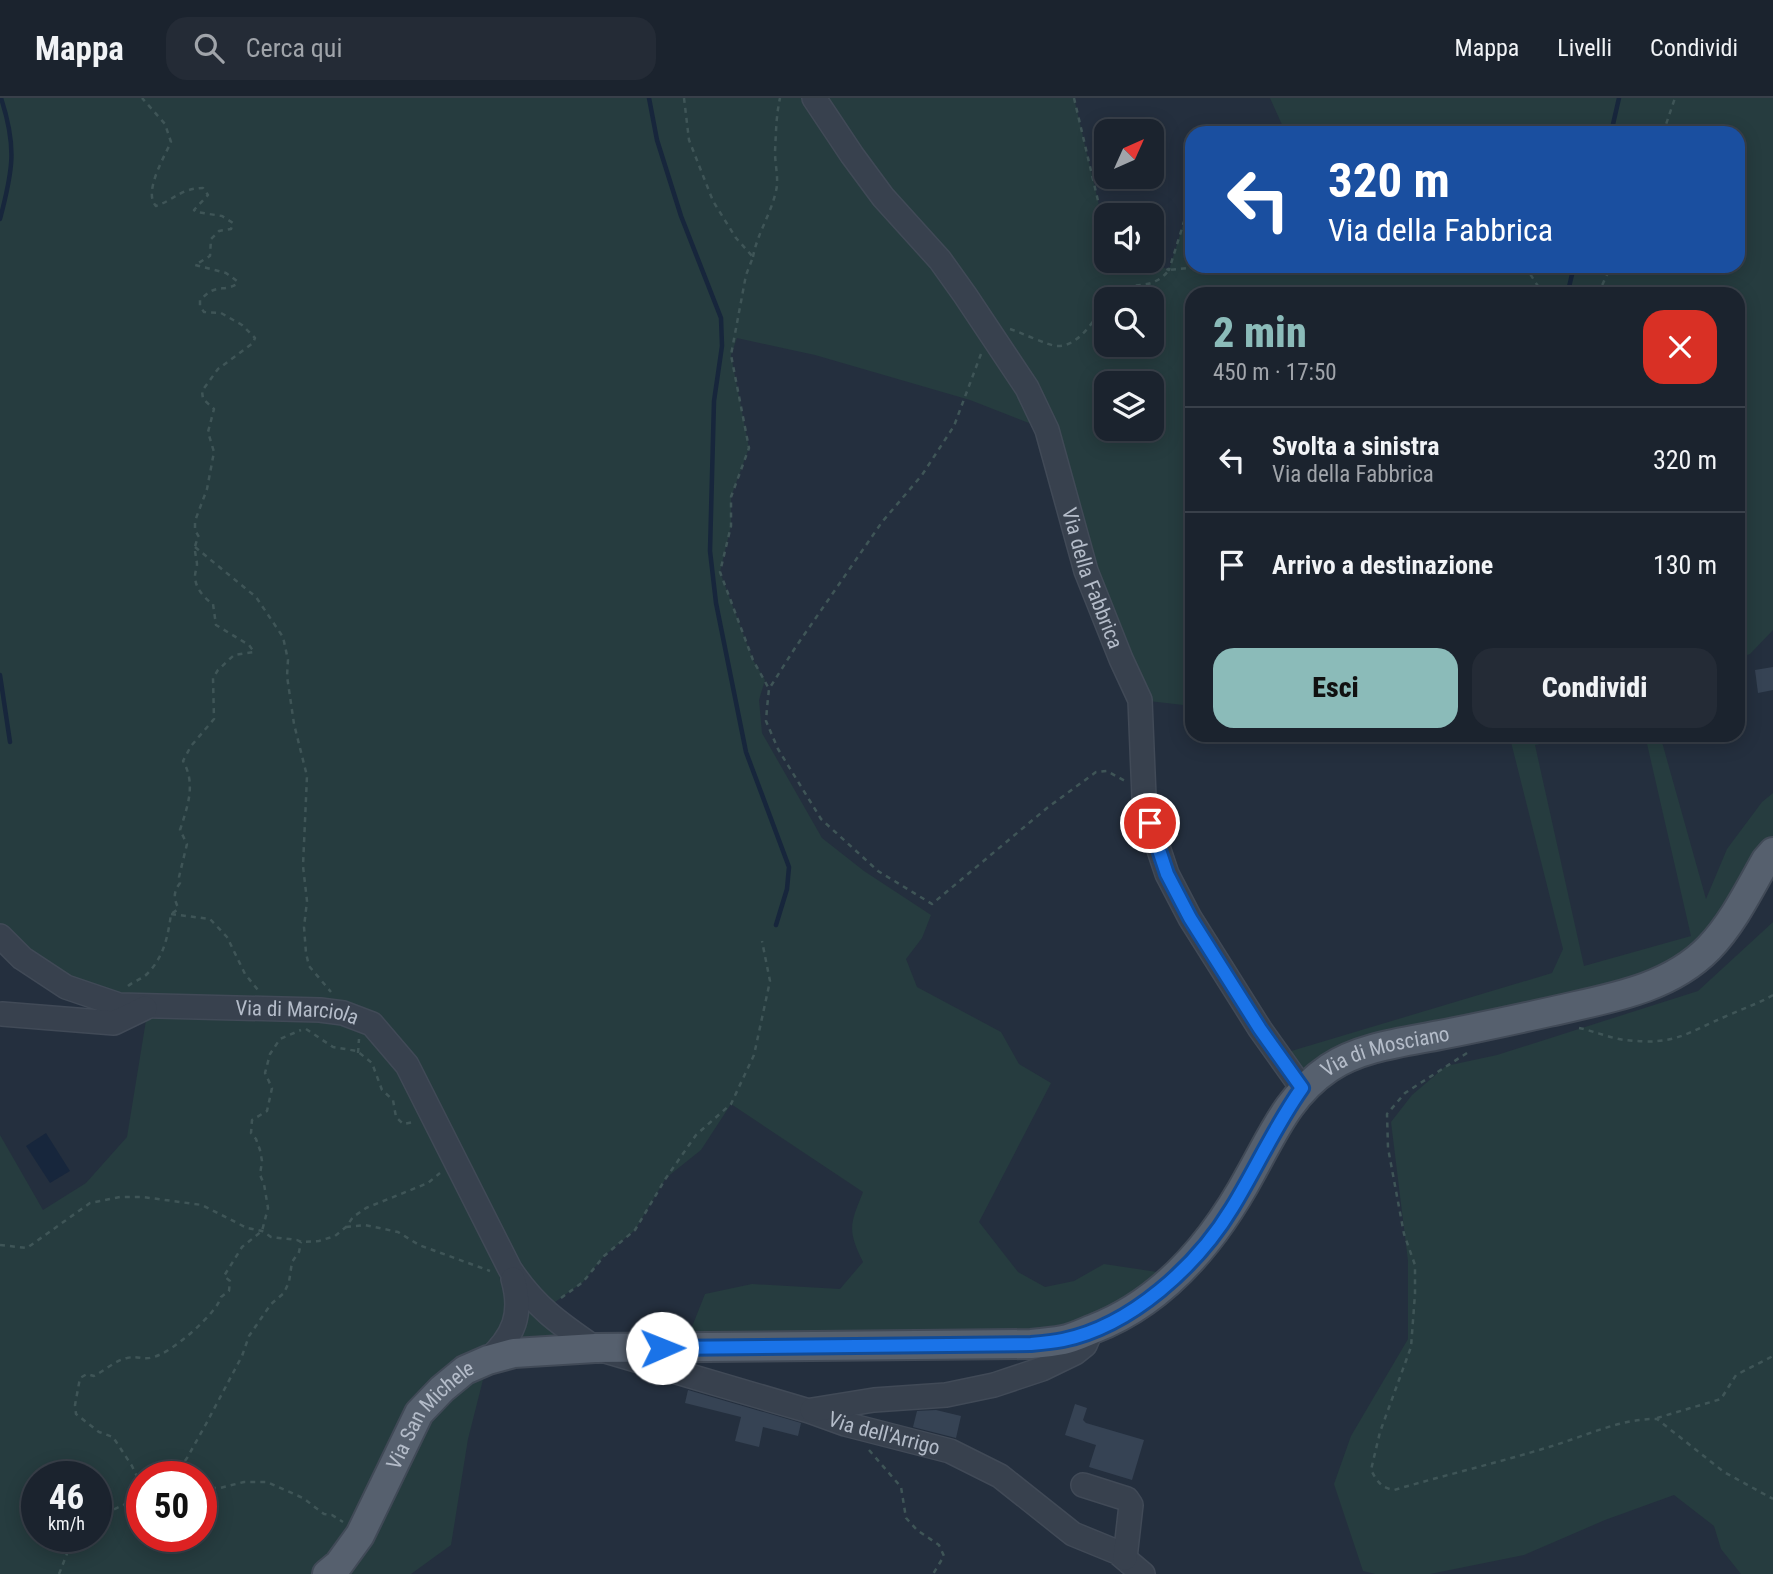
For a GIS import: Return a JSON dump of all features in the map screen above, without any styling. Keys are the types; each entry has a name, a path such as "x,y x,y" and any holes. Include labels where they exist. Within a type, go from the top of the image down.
{"main road":[{"name":"Via di Mosciano","path":"595,1348 1031,1344 1065,1340 1117,1320 1163,1289 1207,1244 1231,1210 1285,1112 1302,1088 1329,1068 1366,1052 1621,995 1658,984 1687,967 1709,949 1730,922 1773,852"},
{"name":"Via San Michele","path":"327,1574 339,1564 360,1535 419,1413 442,1389 466,1370 514,1353 595,1348"}],"street":[{"name":"Via della Fabbrica","path":"814,98 883,197 940,260 1027,388 1047,430 1086,571 1140,700 1144,797 1167,874 1190,918 1260,1029 1302,1088"},
{"name":"Via di Marciola","path":"0,936 22,958 65,987 120,1005 320,1010 343,1013 372,1024 407,1065 510,1269 526,1294 595,1348"},
{"path":"2,1014 114,1023 148,1007"},
{"name":"Via di Marciola","path":"488,1360 503,1346 511,1333 518,1310 518,1294 510,1269"},
{"path":"809,1410 874,1400 946,1395 994,1385 1042,1369 1075,1353 1085,1345 1092,1329"},
{"name":"Via dell'Arrigo","path":"595,1348 809,1410 845,1424 950,1451 1000,1476 1073,1534 1117,1552 1143,1574"},
{"path":"1083,1485 1127,1499 1131,1505 1125,1558"}],"path":[{"path":"142,98 165,124 171,142 156,174 150,197 153,204 161,205 180,193 203,188 208,195 194,209 196,212 222,216 233,223 231,229 219,231 211,239 210,256 195,265 226,274 237,281 237,284 231,288 215,288 200,300 200,306 204,312 221,313 242,325 255,338 253,343 218,369 202,391 203,399 214,409 208,432 215,452 208,489 197,513 195,530 199,537 194,547 197,564 195,581 206,599 213,604 216,625 249,645 254,652 234,655 218,670 213,678 214,719 203,729 183,761 191,774 188,804 180,830 187,844 180,883 175,889 174,900 178,907 177,911 171,914"},
{"path":"684,98 689,140 713,201 736,238 753,257"},
{"path":"769,689 753,660 720,572 732,526 732,497 749,449 731,355 746,275 756,241 763,230 777,189 775,150 780,98"},
{"path":"1074,98 1099,203"},
{"path":"1665,126 1675,98"},
{"path":"1124,287 1149,286 1161,280 1169,270 1185,219"},
{"path":"1164,268 1185,268"},
{"path":"1094,317 1072,342 1056,346 1007,328 990,331 954,426 922,475 882,522 854,561 769,689 766,721 778,749 821,819 878,871 932,904 1096,772 1107,771 1128,783 1144,797"},
{"path":"194,547 256,597 283,637 294,724 307,776 303,866 307,901 306,953 309,966 335,996 343,1013"},
{"path":"120,1005 129,984 145,976 162,953 171,914"},
{"path":"171,914 210,919 227,937 244,974 270,1009"},
{"path":"544,1310 583,1282 604,1256 635,1230 696,1135 731,1104 754,1055 768,993 770,981 762,941"},
{"path":"1578,1028 1622,1040 1674,1040 1754,1006 1773,995"},
{"path":"129,1461 113,1437 99,1432 76,1413 80,1378 87,1374 94,1376 130,1357 146,1360 175,1347 203,1321 219,1304 221,1297 229,1291 230,1281 224,1276 242,1247 262,1231 268,1208 260,1175 260,1150 251,1133 252,1120 267,1111 272,1088 265,1073 270,1054 280,1039 305,1028 333,1046 356,1051 372,1063 382,1090 393,1100 397,1117 403,1124 422,1123 434,1118"},
{"path":"1473,1049 1405,1093 1387,1114 1388,1148 1404,1234 1415,1265 1415,1294 1411,1347 1380,1432 1371,1470 1377,1482 1385,1489 1394,1490 1544,1449 1621,1423 1643,1418 1657,1419 1721,1399 1736,1375 1773,1356"},
{"path":"0,1245 27,1248 90,1203 120,1197 143,1197 202,1205 271,1237 301,1242 327,1239 335,1236 366,1208 428,1183 456,1160"},
{"path":"346,1227 365,1225 398,1232 419,1245 488,1272 510,1269"},
{"path":"185,1461 242,1356 249,1336 271,1304 284,1293 292,1262 299,1252 301,1242"},
{"path":"1657,1419 1724,1472 1773,1499"},
{"path":"845,1424 901,1487 906,1518 917,1530 939,1545 944,1556 933,1574"},
{"path":"217,1488 244,1482 267,1482 303,1498 324,1514 351,1523 360,1535"},
{"path":"59,1574 68,1552"}],"green space":[{"path":"0,98 1074,98 1099,203 1094,203 1094,273 1164,273 1164,268 1169,270 1185,219 1185,273 1745,273 1745,126 1283,126 1270,98 1773,98 1773,630 1750,654 1745,656 1745,287 1185,287 1185,705 1140,700 1047,430 970,400 815,355 737,338 731,355 749,448 731,497 731,526 720,572 753,660 765,680 759,700 762,733 822,838 864,871 931,915 922,938 906,959 917,987 1001,1032 1019,1064 1051,1083 979,1222 1018,1272 1045,1287 1074,1281 1104,1264 1177,1275 1065,1340 684,1347 705,1294 752,1284 840,1289 863,1262 854,1242 852,1227 863,1192 731,1104 701,1150 666,1178 635,1230 604,1256 583,1282 544,1310 595,1348 488,1360 468,1439 451,1545 411,1574 0,1574 0,1135 43,1210 86,1183 127,1137 148,1008 119,1005 0,936"},
{"path":"1511,742 1550,742 1535,745 1584,966 1691,936 1647,742 1662,742 1706,899 1727,849 1762,802 1773,793 1773,852 1687,967 1451,1033 1302,1088 1278,1055 1552,973 1563,949"},
{"path":"1773,922 1773,1574 1741,1574 1721,1549 1714,1526 1674,1495 1605,1520 1524,1555 1430,1574 1375,1574 1363,1571 1334,1484 1351,1436 1408,1339 1408,1261 1391,1122 1412,1095 1446,1066 1497,1055 1698,991"}],"water":[{"path":"46,1133 70,1171 50,1183 26,1146"}],"building":[{"path":"1773,667 1773,690 1758,693 1755,670"},
{"path":"688,1390 801,1423 798,1436 763,1427 759,1447 735,1441 741,1417 685,1403"},
{"path":"1075,1404 1087,1408 1083,1420 1086,1423 1144,1440 1132,1480 1089,1467 1096,1445 1065,1435"},
{"path":"936,1410 961,1416 956,1438 913,1427 917,1411"}],"waterway":[{"path":"0,219 11,158 9,131 1,98"},
{"path":"649,98 657,140 681,216 721,318 722,346 714,401 710,551 716,603 746,752 789,867 787,889 776,925"},
{"path":"1613,126 1619,98"},
{"path":"1569,287 1572,273"},
{"path":"0,675 10,742"}],"route":[{"path":"662,1348 1031,1344 1065,1340 1117,1320 1163,1289 1207,1244 1231,1210 1285,1112 1302,1088 1260,1029 1190,918 1167,874 1150,823"}]}
